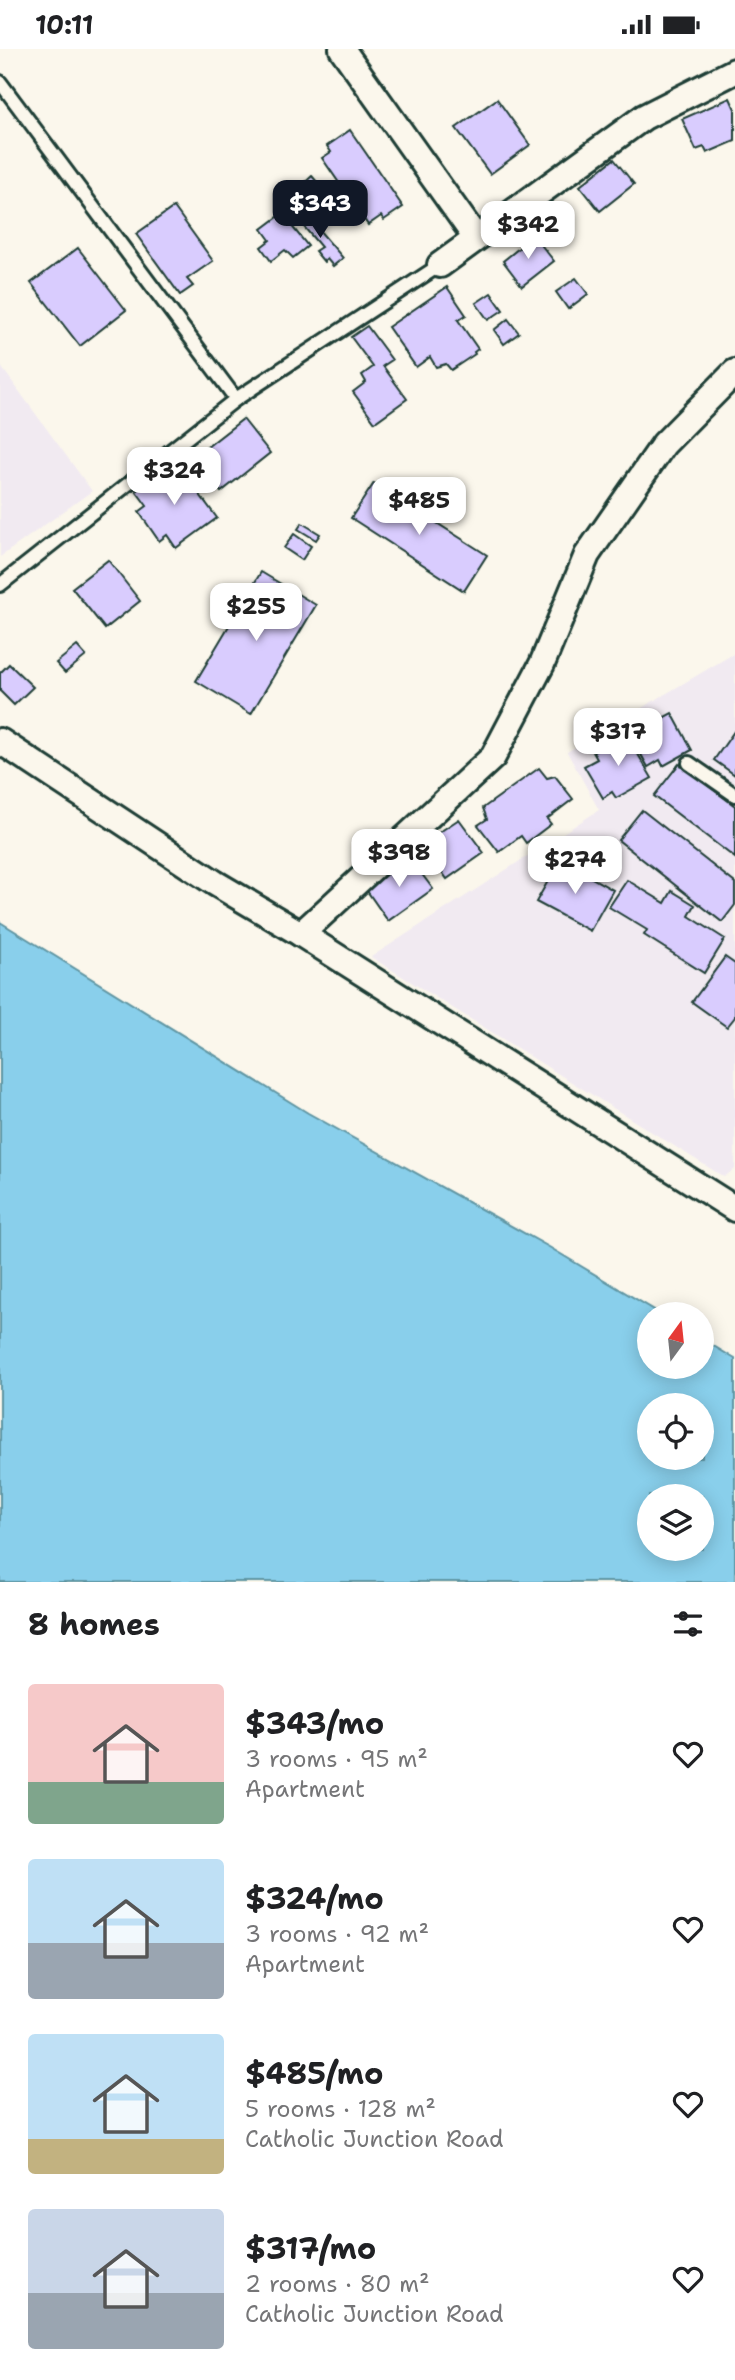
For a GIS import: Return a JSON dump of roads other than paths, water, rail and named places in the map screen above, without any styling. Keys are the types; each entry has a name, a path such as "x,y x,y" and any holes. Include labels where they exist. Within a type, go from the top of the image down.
{"street":[{"path":"342,49 476,238"},
{"path":"440,265 644,117 735,71"},
{"path":"301,934 493,757 542,664 587,555 664,444 735,372"},
{"path":"0,741 215,883 301,934 735,1209"}],"lane":[{"path":"0,82 236,399"},
{"path":"0,585 236,399 440,265"},
{"path":"690,763 735,795"}],"water":[{"path":"0,922 308,1113 549,1247 641,1302 637,1302 637,1379 714,1379 714,1346 735,1359 735,1582 0,1582"}]}
